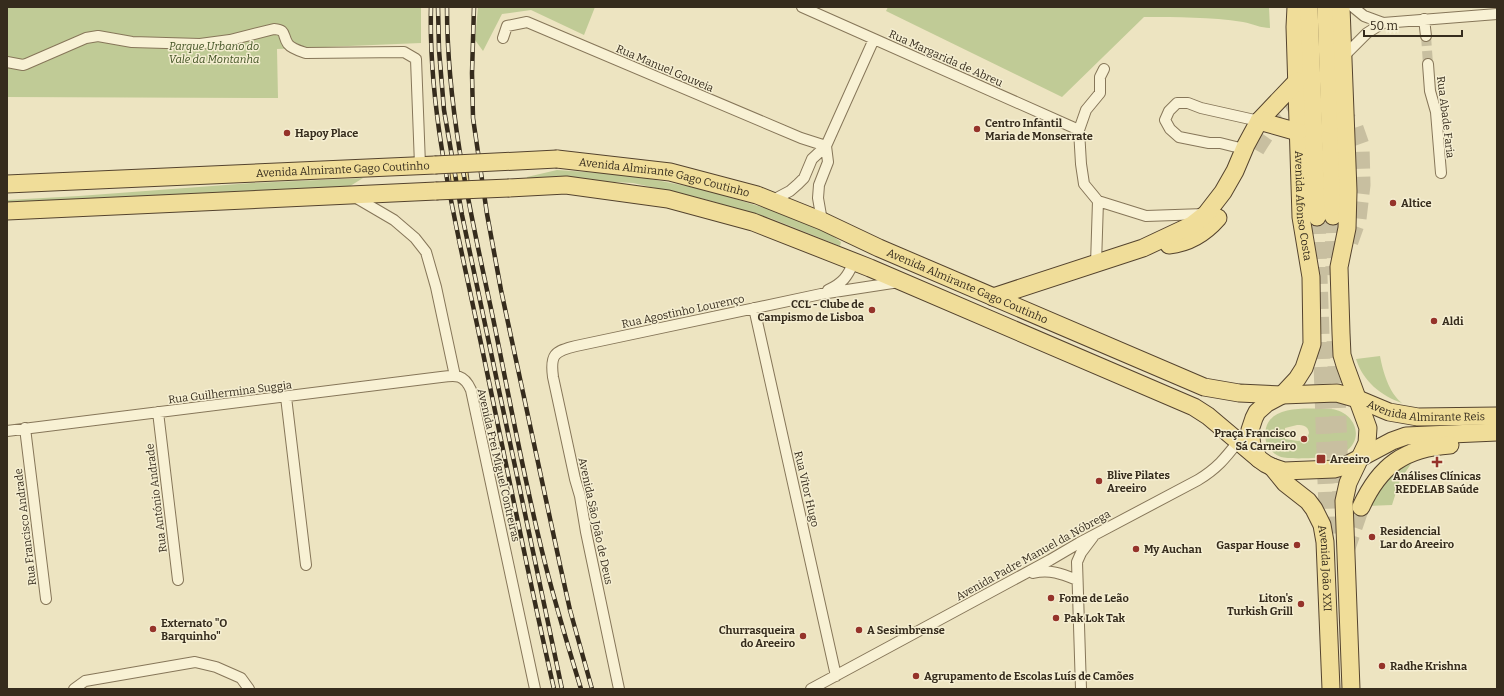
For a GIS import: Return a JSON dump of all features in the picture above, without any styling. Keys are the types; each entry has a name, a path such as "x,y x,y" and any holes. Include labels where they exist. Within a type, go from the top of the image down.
{"main road":[{"name":"Avenida Afonso Costa","path":"1282,395 1297,379 1304,368 1312,344 1310,277 1301,217 1295,27 1296,7"},
{"name":"Avenida Afonso Costa","path":"1309,7 1325,216 1326,7"},
{"path":"1341,7 1348,213 1347,228 1340,267 1342,355 1350,379 1358,399 1368,428 1367,443 1360,459 1334,469 1284,471 1266,463 1254,451 1250,440 1252,424 1257,412 1267,403 1282,395 1337,392 1358,399"},
{"path":"1143,248 1177,244 1198,236 1214,222 1222,212 1238,185 1259,122 1297,81"},
{"path":"1259,122 1298,132"},
{"path":"993,297 1143,248 1192,225 1206,214 1223,192 1235,171 1250,150"},
{"name":"Avenida Almirante Gago Coutinho","path":"7,184 557,159 670,172 757,195 822,221 880,248 1196,385 1239,394 1282,395"},
{"path":"458,164 461,190"},
{"path":"411,192 428,165"},
{"name":"Avenida Almirante Gago Coutinho","path":"7,211 566,185 668,199 753,222 901,281 1194,407 1208,416 1266,463"},
{"path":"844,231 849,235 852,242 855,252 854,262"},
{"name":"Avenida Almirante Reis","path":"1358,399 1389,412 1405,416 1440,418 1497,416"},
{"name":"Avenida Almirante Reis","path":"1360,459 1392,441 1406,436 1497,432"},
{"path":"1361,507 1370,488 1381,474 1404,455 1431,447 1475,443 1497,437"},
{"name":"Avenida João XXI","path":"1351,689 1344,501 1348,483 1360,459"},
{"name":"Avenida João XXI","path":"1266,463 1285,483 1308,502 1314,509 1322,525 1325,542 1331,689"}],"street":[{"name":"Rua Margarida de Abreu","path":"802,7 1079,130"},
{"path":"1353,7 1364,16 1383,23 1497,14"},
{"path":"1435,18 1437,7"},
{"path":"1424,19 1426,36"},
{"name":"Rua Manuel Gouveia","path":"503,38 507,26 527,22 794,135 826,146"},
{"path":"1343,57 1367,33 1383,23"},
{"path":"7,62 23,65 86,38 98,36 132,42 200,44 230,40 264,31 281,29 289,44 295,49 306,53 404,52 416,59 428,165"},
{"path":"771,201 790,191 804,178 812,158 826,146 874,39"},
{"name":"Rua Abade Faria","path":"1428,64 1430,91 1436,112 1441,173"},
{"path":"1104,68 1100,77 1100,93 1086,110 1079,130 1084,184 1098,201 1146,216 1206,214"},
{"path":"1250,150 1220,143 1180,138 1170,129 1166,120 1169,111 1178,103 1188,103 1201,108 1259,122"},
{"path":"822,221 818,198 819,185 828,162 826,146"},
{"path":"352,195 394,220 415,238 426,252 436,287 455,376"},
{"path":"1096,264 1098,201"},
{"name":"Rua Agostinho Lourenço","path":"821,294 838,285 848,276 854,262"},
{"name":"Rua Agostinho Lourenço","path":"553,358 556,352 564,349 821,294 901,281"},
{"name":"Rua Vitor Hugo","path":"754,308 836,676"},
{"name":"Avenida São João de Deus","path":"553,358 553,377 580,496 586,532 619,689"},
{"name":"Rua Guilhermina Suggia","path":"7,431 455,376"},
{"name":"Avenida Frei Miguel Contreiras","path":"455,376 465,379 471,390 535,689"},
{"path":"286,397 306,565"},
{"name":"Rua António Andrade","path":"158,412 178,580"},
{"name":"Avenida Padre Manuel da Nóbrega","path":"812,689 1023,575 1095,534 1198,480 1222,462 1252,424"},
{"name":"Rua Francisco Andrade","path":"26,428 46,598"},
{"path":"1081,689 1077,562 1081,553 1095,534"},
{"path":"1023,575 1044,570 1056,572 1077,580"},
{"path":"74,689 85,681 195,662 216,667 241,678 249,689"}],"green space":[{"name":"Parque Urbano do Vale da Montanha","path":"7,7 421,7 421,43 277,49 278,98 7,97"},
{"path":"478,7 595,7 584,35 531,10 502,14 483,51 475,40"},
{"path":"888,7 1269,7 1270,28 1243,22 1218,19 1144,17 1062,97 886,11"},
{"path":"557,170 631,175 706,190 775,211 827,232 841,242 840,246 770,218 704,199 633,183 527,179 527,177"},
{"path":"363,178 347,188 7,204 7,200 252,183"},
{"path":"1380,356 1390,388 1397,399 1402,403 1380,392 1374,387 1363,374 1356,359"},
{"path":"1331,409 1346,415 1354,426 1356,433 1355,440 1345,452 1324,457 1286,458 1275,454 1270,450 1265,435 1265,430 1270,420 1276,415 1284,411 1293,410","holes":["1297,425 1305,426 1308,429 1309,433 1307,438 1298,441 1285,439 1285,428"]},
{"path":"1413,461 1400,480 1392,505 1367,506 1397,467"}],"tunnel":[{"path":"1426,36 1428,64"},
{"path":"1256,150 1272,127 1285,115 1301,108 1310,108"},
{"path":"1337,111 1354,125 1361,145 1362,185 1358,219 1348,247"},
{"path":"1333,216 1334,275"},
{"path":"1317,217 1328,540"},
{"path":"1335,341 1341,503"},
{"path":"1346,551 1361,507"}],"railway":[{"path":"431,7 431,48 434,89 439,130 453,213 554,689"},
{"path":"438,7 439,50 444,110 462,215 562,689"},
{"path":"447,7 451,86 469,202 535,522 555,603 581,689"},
{"path":"474,7 472,73 473,118 487,214 501,290 560,565 570,610 592,689"}],"place":[{"name":"Centro Infantil Maria de Monserrate","path":"977,129"},
{"name":"Hapoy Place","path":"287,133"},
{"name":"Altice","path":"1393,203"},
{"name":"CCL - Clube de Campismo de Lisboa","path":"872,310"},
{"name":"Aldi","path":"1434,321"},
{"name":"Praça Francisco Sá Carneiro","path":"1304,439"},
{"name":"Areeiro","path":"1321,459"},
{"name":"Análises Clínicas REDELAB Saúde","path":"1437,462"},
{"name":"Blive Pilates Areeiro","path":"1099,481"},
{"name":"Residencial Lar do Areeiro","path":"1372,537"},
{"name":"Gaspar House","path":"1297,545"},
{"name":"My Auchan","path":"1136,549"},
{"name":"Fome de Leão","path":"1051,598"},
{"name":"Liton's Turkish Grill","path":"1301,604"},
{"name":"Pak Lok Tak","path":"1056,618"},
{"name":"Externato \"O Barquinho\"","path":"153,629"},
{"name":"A Sesimbrense","path":"859,630"},
{"name":"Churrasqueira do Areeiro","path":"803,636"},
{"name":"Radhe Krishna","path":"1382,666"},
{"name":"Agrupamento de Escolas Luís de Camões","path":"916,676"}]}
